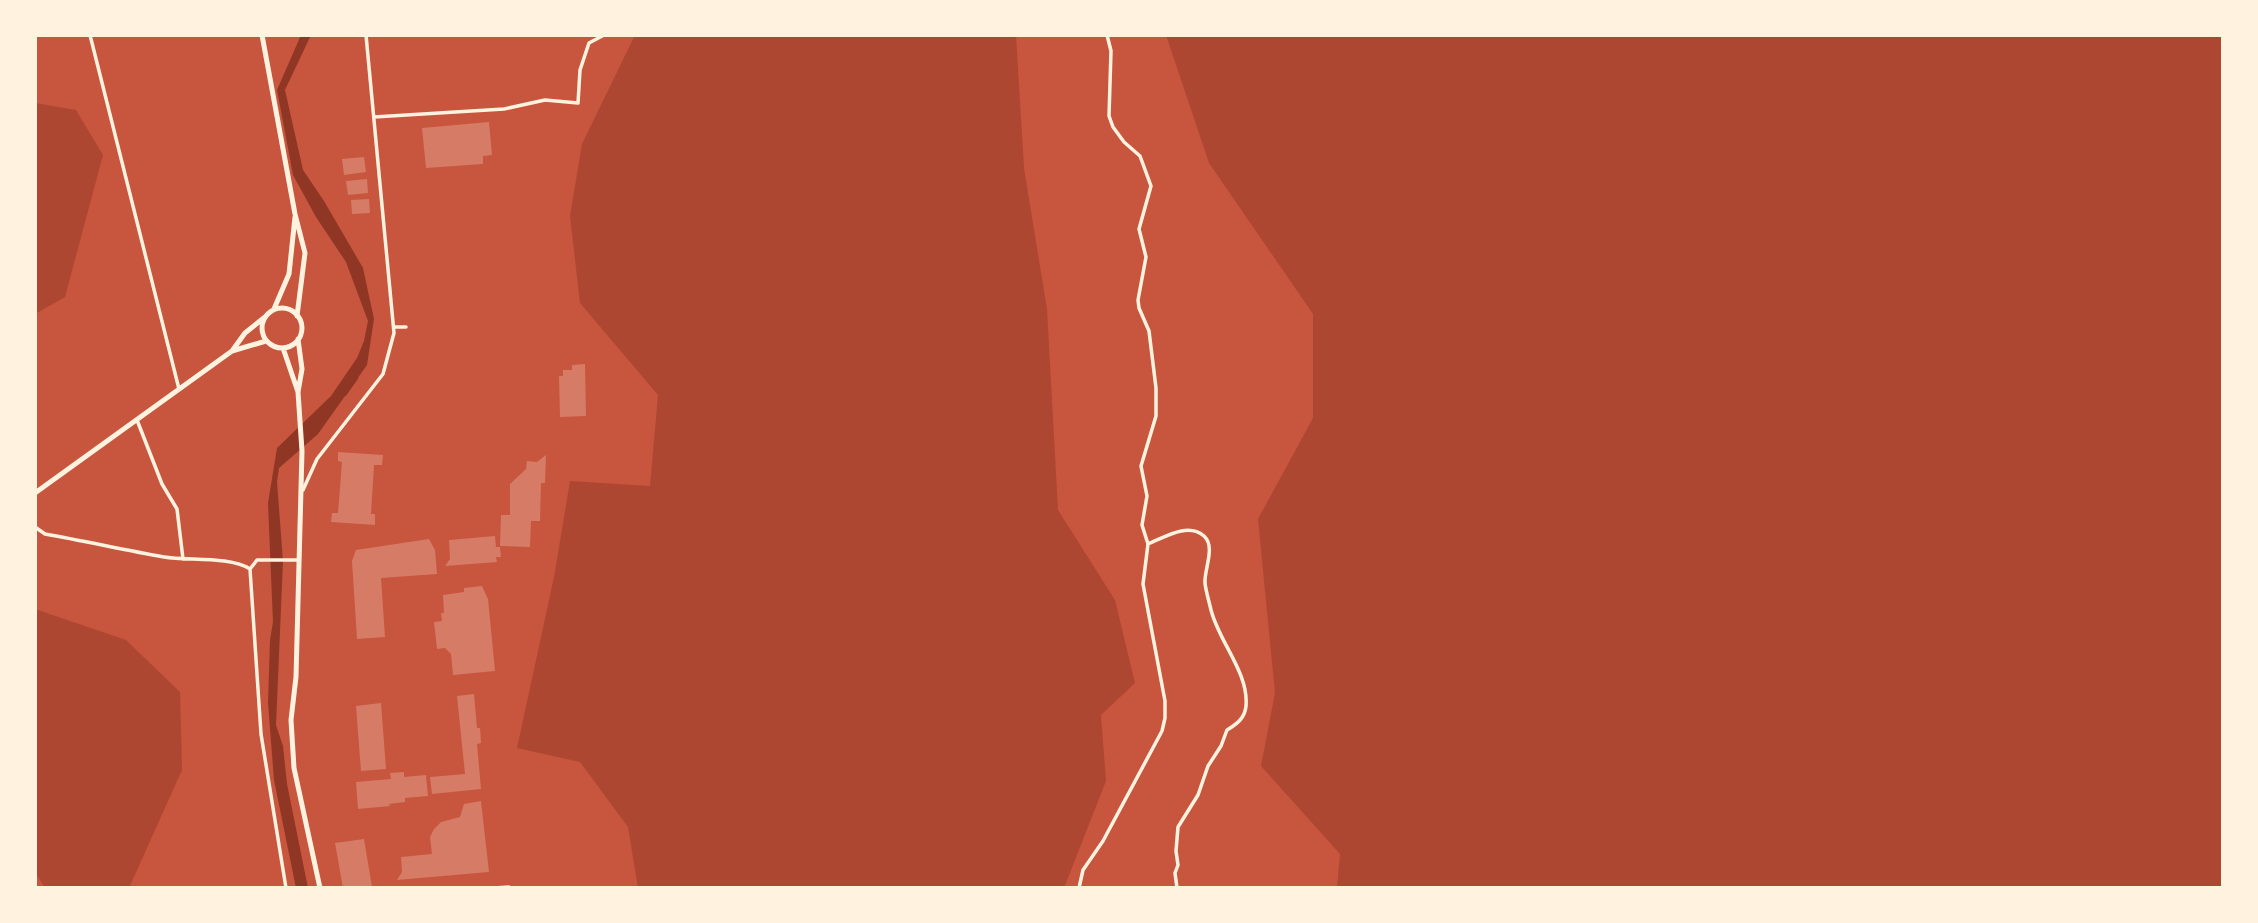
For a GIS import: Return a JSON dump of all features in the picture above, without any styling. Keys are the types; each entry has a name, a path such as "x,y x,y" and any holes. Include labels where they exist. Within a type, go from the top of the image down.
{"main road":[{"path":"262,35 295,214 305,253 297,316"},
{"path":"35,493 232,351 245,333 274,309 289,274 295,214"},
{"path":"274,309 287,309 297,316 302,327 298,339 302,369 298,392 302,451 296,677 291,732 294,768 320,888"},
{"path":"265,317 261,329 266,341 276,348 289,347 298,339"},
{"path":"232,351 266,341"},
{"path":"283,348 298,392"}],"street":[{"path":"90,35 179,389"},
{"path":"300,498 317,459 383,374 391,352 394,327 366,35"},
{"path":"374,117 504,109 545,100 578,103 580,70 589,43 604,35"},
{"path":"1079,888 1083,870 1128,795 1162,731 1165,718 1163,689 1143,584 1148,544 1142,525 1147,496 1141,466 1156,416 1156,388 1149,331 1138,300 1146,257 1139,229 1151,187 1140,156 1124,142 1109,116 1111,51 1107,35"},
{"path":"394,327 406,327"},
{"path":"137,420 162,484 177,509 183,559"},
{"path":"35,527 45,534 183,559 245,566 250,569"},
{"path":"1148,544 1178,531 1189,530 1208,539 1209,557 1205,583 1211,612 1219,636 1244,682 1246,696 1243,717 1227,730 1221,746 1208,766 1198,795 1178,827 1178,865 1175,873 1177,888"},
{"path":"286,888 261,734 250,569 257,560 299,560"},
{"path":"494,888 509,887"}],"shaded area":[{"path":"301,35 311,35 285,90 303,170 363,268 374,319 367,365 318,434 279,468 277,482 283,561 276,725 283,746 287,784 308,888 296,888 274,780 268,703 273,622 268,503 277,448 331,396 357,358 368,321 346,262 316,217 293,175 277,90"},
{"path":"635,35 1016,35 1024,168 1047,309 1058,510 1115,600 1135,683 1101,715 1106,781 1064,888 638,888 628,827 580,762 517,748 554,577 570,481 650,486 658,395 580,303 570,216 582,144"},
{"path":"1166,35 2223,35 2223,888 1337,888 1340,854 1261,766 1275,693 1258,519 1313,418 1313,314 1209,163"},
{"path":"35,103 76,110 103,155 65,297 35,314"},
{"path":"35,609 126,640 180,692 182,770 129,888 45,888 35,872"}],"building":[{"path":"489,122 492,155 483,156 483,164 426,168 422,128"},
{"path":"364,157 366,172 344,175 342,159"},
{"path":"367,179 368,193 348,195 346,181"},
{"path":"369,199 370,213 352,214 351,200"},
{"path":"585,364 586,416 560,417 559,376 563,376 563,370 572,370 572,365"},
{"path":"338,452 383,455 382,465 374,465 371,514 375,514 375,525 331,522 332,513 338,513 342,462 338,461"},
{"path":"546,455 545,483 541,483 540,521 531,521 530,547 500,546 501,515 510,515 510,484 526,469 527,461 537,462"},
{"path":"495,536 501,557 496,557 497,562 445,566 450,559 449,540"},
{"path":"429,539 435,550 437,574 381,578 385,637 357,639 352,561 356,550"},
{"path":"482,586 488,599 495,671 453,675 451,654 445,648 437,649 434,622 442,621 443,595"},
{"path":"474,694 477,728 480,728 481,743 477,744 481,789 432,794 430,777 465,774 457,696"},
{"path":"381,703 386,769 361,771 356,706"},
{"path":"404,772 404,777 426,775 428,796 405,798 405,802 389,804 390,806 358,809 356,782 391,779 390,773"},
{"path":"481,801 489,872 397,880 402,872 401,857 432,854 430,837 434,829 441,822 460,817 464,804"},
{"path":"364,839 372,887 343,888 335,843"}],"waterway":[{"path":"345,395 357,378"}]}
